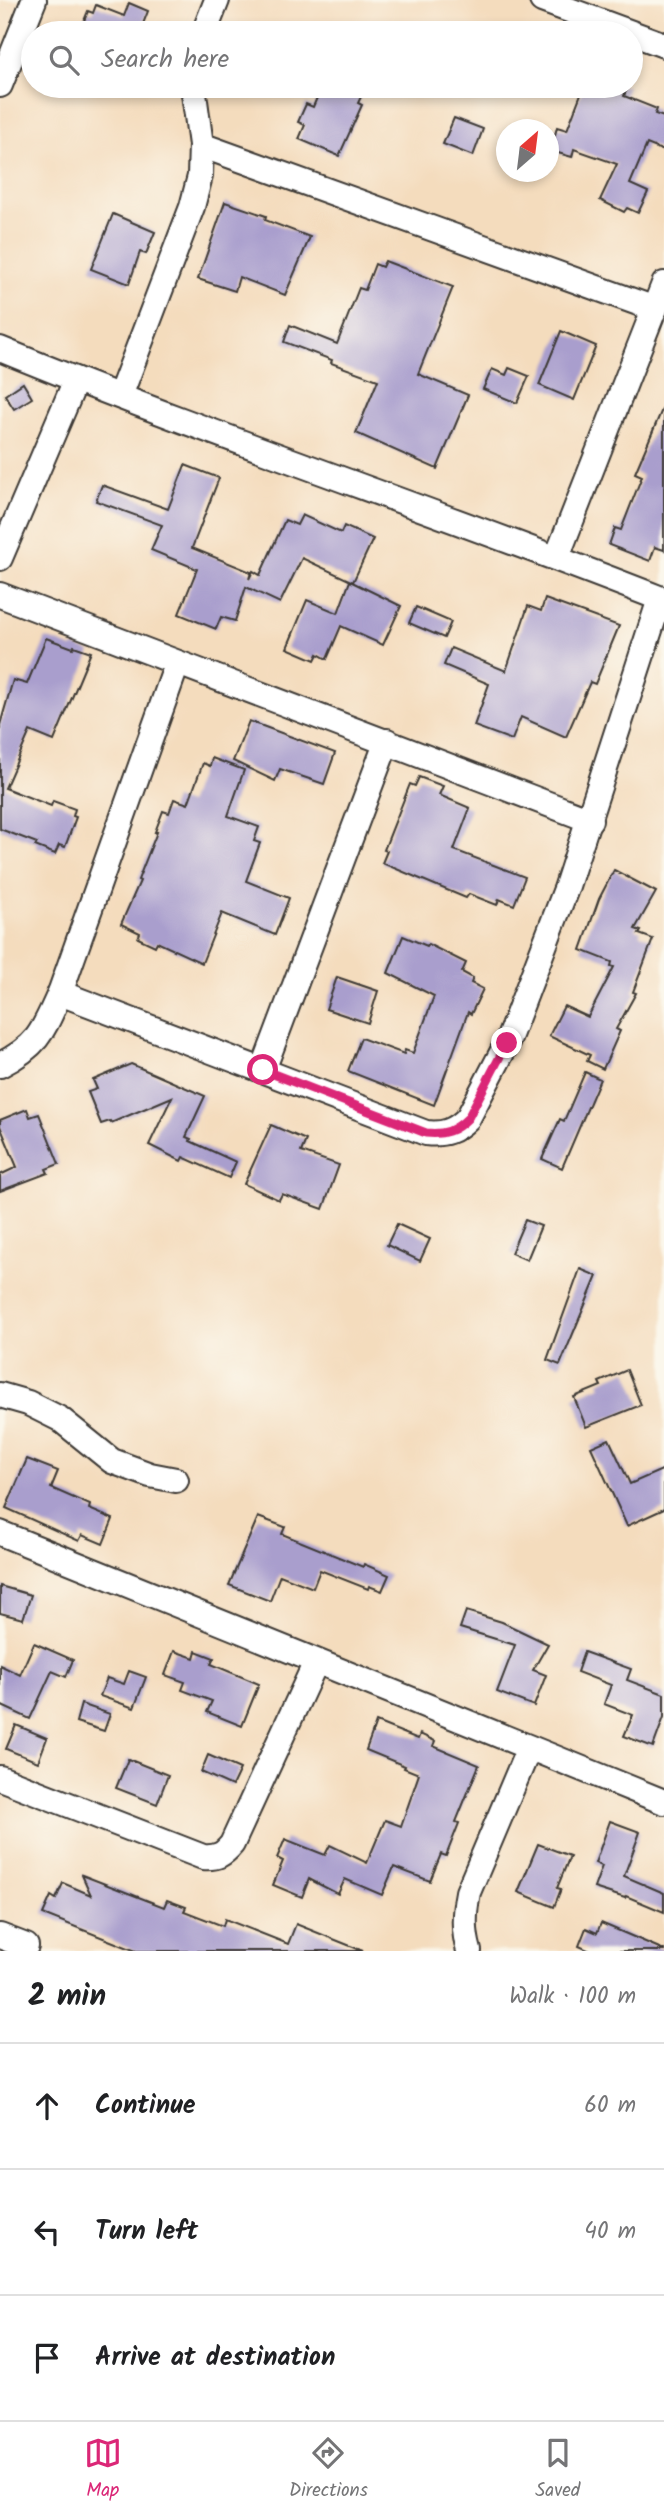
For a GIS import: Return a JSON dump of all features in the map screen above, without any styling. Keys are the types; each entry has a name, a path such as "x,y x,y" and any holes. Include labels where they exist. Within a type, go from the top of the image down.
{"street":[{"path":"26,21 34,0"},
{"path":"209,21 217,0"},
{"path":"542,0 599,21"},
{"path":"0,85 21,32"},
{"path":"643,37 664,45"},
{"path":"120,396 192,207 200,176 201,145 195,98"},
{"path":"201,145 655,309"},
{"path":"557,557 664,284"},
{"path":"0,349 76,380 557,557 662,600 566,889 507,1043 468,1118 459,1127 438,1134 426,1133 60,993"},
{"path":"0,558 76,380"},
{"path":"0,595 590,820"},
{"path":"0,1065 23,1052 38,1039 60,993 177,664"},
{"path":"263,1070 387,741"},
{"path":"0,1395 27,1403 60,1419 112,1461 150,1475 176,1480"},
{"path":"0,1533 664,1802"},
{"path":"0,1778 203,1857 215,1858 225,1853 232,1844 316,1662"},
{"path":"469,1951 464,1935 468,1892 528,1748"},
{"path":"0,1936 26,1945"}],"building":[{"path":"129,3 148,11 144,21 84,21 88,11 93,13 96,5 124,16"},
{"path":"317,98 360,98 358,103 362,105 339,156 299,139 305,125 298,122 306,104 313,107"},
{"path":"579,98 629,98 657,109 655,114 664,117 664,151 647,144 630,184 648,192 638,213 627,208 624,212 600,200 617,164 574,149 572,157 559,153 559,128 567,130"},
{"path":"454,118 483,129 473,156 443,144"},
{"path":"225,202 266,216 265,220 310,237 285,295 239,277 235,291 198,279"},
{"path":"113,214 155,232 146,254 140,252 129,284 91,269"},
{"path":"385,261 453,287 418,374 468,395 437,469 356,433 378,380 284,342 290,325 337,344 359,288 365,290 375,264 382,267"},
{"path":"561,331 596,346 574,400 539,385"},
{"path":"509,368 529,376 517,403 483,389 492,369 506,375"},
{"path":"23,383 32,398 14,409 5,395"},
{"path":"664,405 664,550 655,547 650,561 609,545 615,528 621,530 642,476 635,473"},
{"path":"185,465 219,478 192,548 251,572 249,579 253,571 260,575 285,520 297,525 302,515 341,533 344,526 373,539 353,582 302,558 280,603 246,587 235,621 221,617 216,629 179,614 197,569 151,550 162,525 96,501 102,485 168,509"},
{"path":"350,581 401,606 383,645 341,626 327,659 318,654 315,660 287,648 307,600 338,613"},
{"path":"545,599 619,626 595,684 590,682 566,737 521,717 512,740 474,726 489,684 444,665 451,648 506,671 528,606 541,611"},
{"path":"416,607 451,622 444,638 409,623"},
{"path":"46,638 91,652 54,741 30,731 5,788 51,806 53,801 75,809 73,816 76,817 65,847 59,845 55,854 35,846 37,843 0,829 0,725 13,680 27,684"},
{"path":"249,721 335,753 324,784 280,769 275,781 233,761"},
{"path":"212,758 244,770 228,816 259,827 254,841 260,843 246,881 289,898 275,935 222,913 202,963 157,942 155,946 138,938 140,933 121,924 140,881 138,880 163,811 169,813 174,799 188,804 203,763 210,766"},
{"path":"419,777 443,786 439,795 470,808 454,850 525,877 514,905 499,899 497,905 469,894 466,898 382,863 387,851 384,850 410,784 415,786"},
{"path":"614,870 656,892 635,929 641,931 639,934 653,939 633,992 636,993 616,1029 620,1031 603,1069 587,1061 590,1055 549,1036 564,1006 588,1017 614,967 611,966 612,962 581,950 599,899"},
{"path":"403,936 427,946 428,944 466,963 462,972 473,978 471,983 483,989 471,1014 468,1012 434,1105 348,1071 361,1038 404,1054 405,1050 413,1053 434,996 388,973"},
{"path":"337,977 378,991 368,1023 326,1009"},
{"path":"131,1064 205,1096 186,1137 236,1162 229,1178 183,1157 181,1161 149,1145 172,1097 111,1123 101,1124 88,1092 97,1089 93,1080"},
{"path":"585,1072 600,1079 562,1168 542,1159 560,1119 564,1121"},
{"path":"27,1109 30,1117 39,1114 59,1164 46,1169 48,1173 0,1191 0,1175 17,1167 0,1120"},
{"path":"271,1125 306,1140 301,1152 339,1165 323,1209 282,1194 279,1200 244,1184"},
{"path":"525,1220 541,1226 527,1260 511,1253"},
{"path":"397,1224 430,1239 420,1261 387,1245"},
{"path":"580,1269 597,1276 560,1365 547,1360"},
{"path":"627,1370 641,1405 586,1427 574,1397 601,1386 599,1382"},
{"path":"609,1439 630,1484 664,1469 664,1509 627,1526 591,1447"},
{"path":"27,1459 58,1471 51,1488 90,1505 89,1509 113,1519 103,1544 82,1535 79,1541 6,1508"},
{"path":"258,1517 285,1527 282,1534 389,1575 382,1591 369,1586 368,1589 320,1570 313,1588 280,1575 270,1601 229,1585"},
{"path":"0,1586 31,1595 23,1619 0,1613"},
{"path":"466,1611 502,1622 548,1644 533,1670 546,1675 534,1706 497,1692 515,1645 460,1628"},
{"path":"34,1643 73,1660 66,1677 52,1671 30,1719 0,1705 0,1665 20,1675"},
{"path":"174,1651 194,1658 196,1651 214,1658 211,1664 259,1684 242,1726 207,1712 212,1701 182,1690 185,1682 165,1675"},
{"path":"584,1652 631,1669 627,1680 664,1694 664,1717 653,1747 624,1736 633,1715 604,1704 611,1685 577,1672"},
{"path":"129,1671 146,1677 134,1708 100,1696 107,1678 124,1684"},
{"path":"81,1704 110,1714 104,1731 76,1722"},
{"path":"376,1722 418,1739 420,1734 435,1741 433,1746 479,1765 456,1822 459,1823 446,1856 441,1854 430,1881 394,1867 382,1895 345,1879 338,1894 309,1879 302,1897 273,1885 283,1861 277,1858 285,1839 325,1855 330,1845 367,1863 385,1820 401,1826 419,1774 366,1750"},
{"path":"16,1725 47,1738 38,1762 6,1749"},
{"path":"208,1755 240,1769 232,1786 201,1772"},
{"path":"128,1759 168,1775 157,1804 116,1788"},
{"path":"610,1821 640,1832 624,1876 664,1893 664,1912 626,1896 625,1898 594,1888 602,1866 595,1863"},
{"path":"538,1844 570,1856 557,1888 561,1889 554,1907 518,1892"},
{"path":"82,1875 164,1907 167,1900 186,1907 184,1911 223,1926 225,1919 288,1944 296,1924 363,1951 136,1951 43,1914 51,1896 56,1899 63,1883 91,1895"},
{"path":"601,1923 664,1951 590,1951 579,1946 586,1928 597,1933"}],"route":[{"path":"263,1070 426,1133 438,1134 450,1132 468,1118 507,1043"}]}
